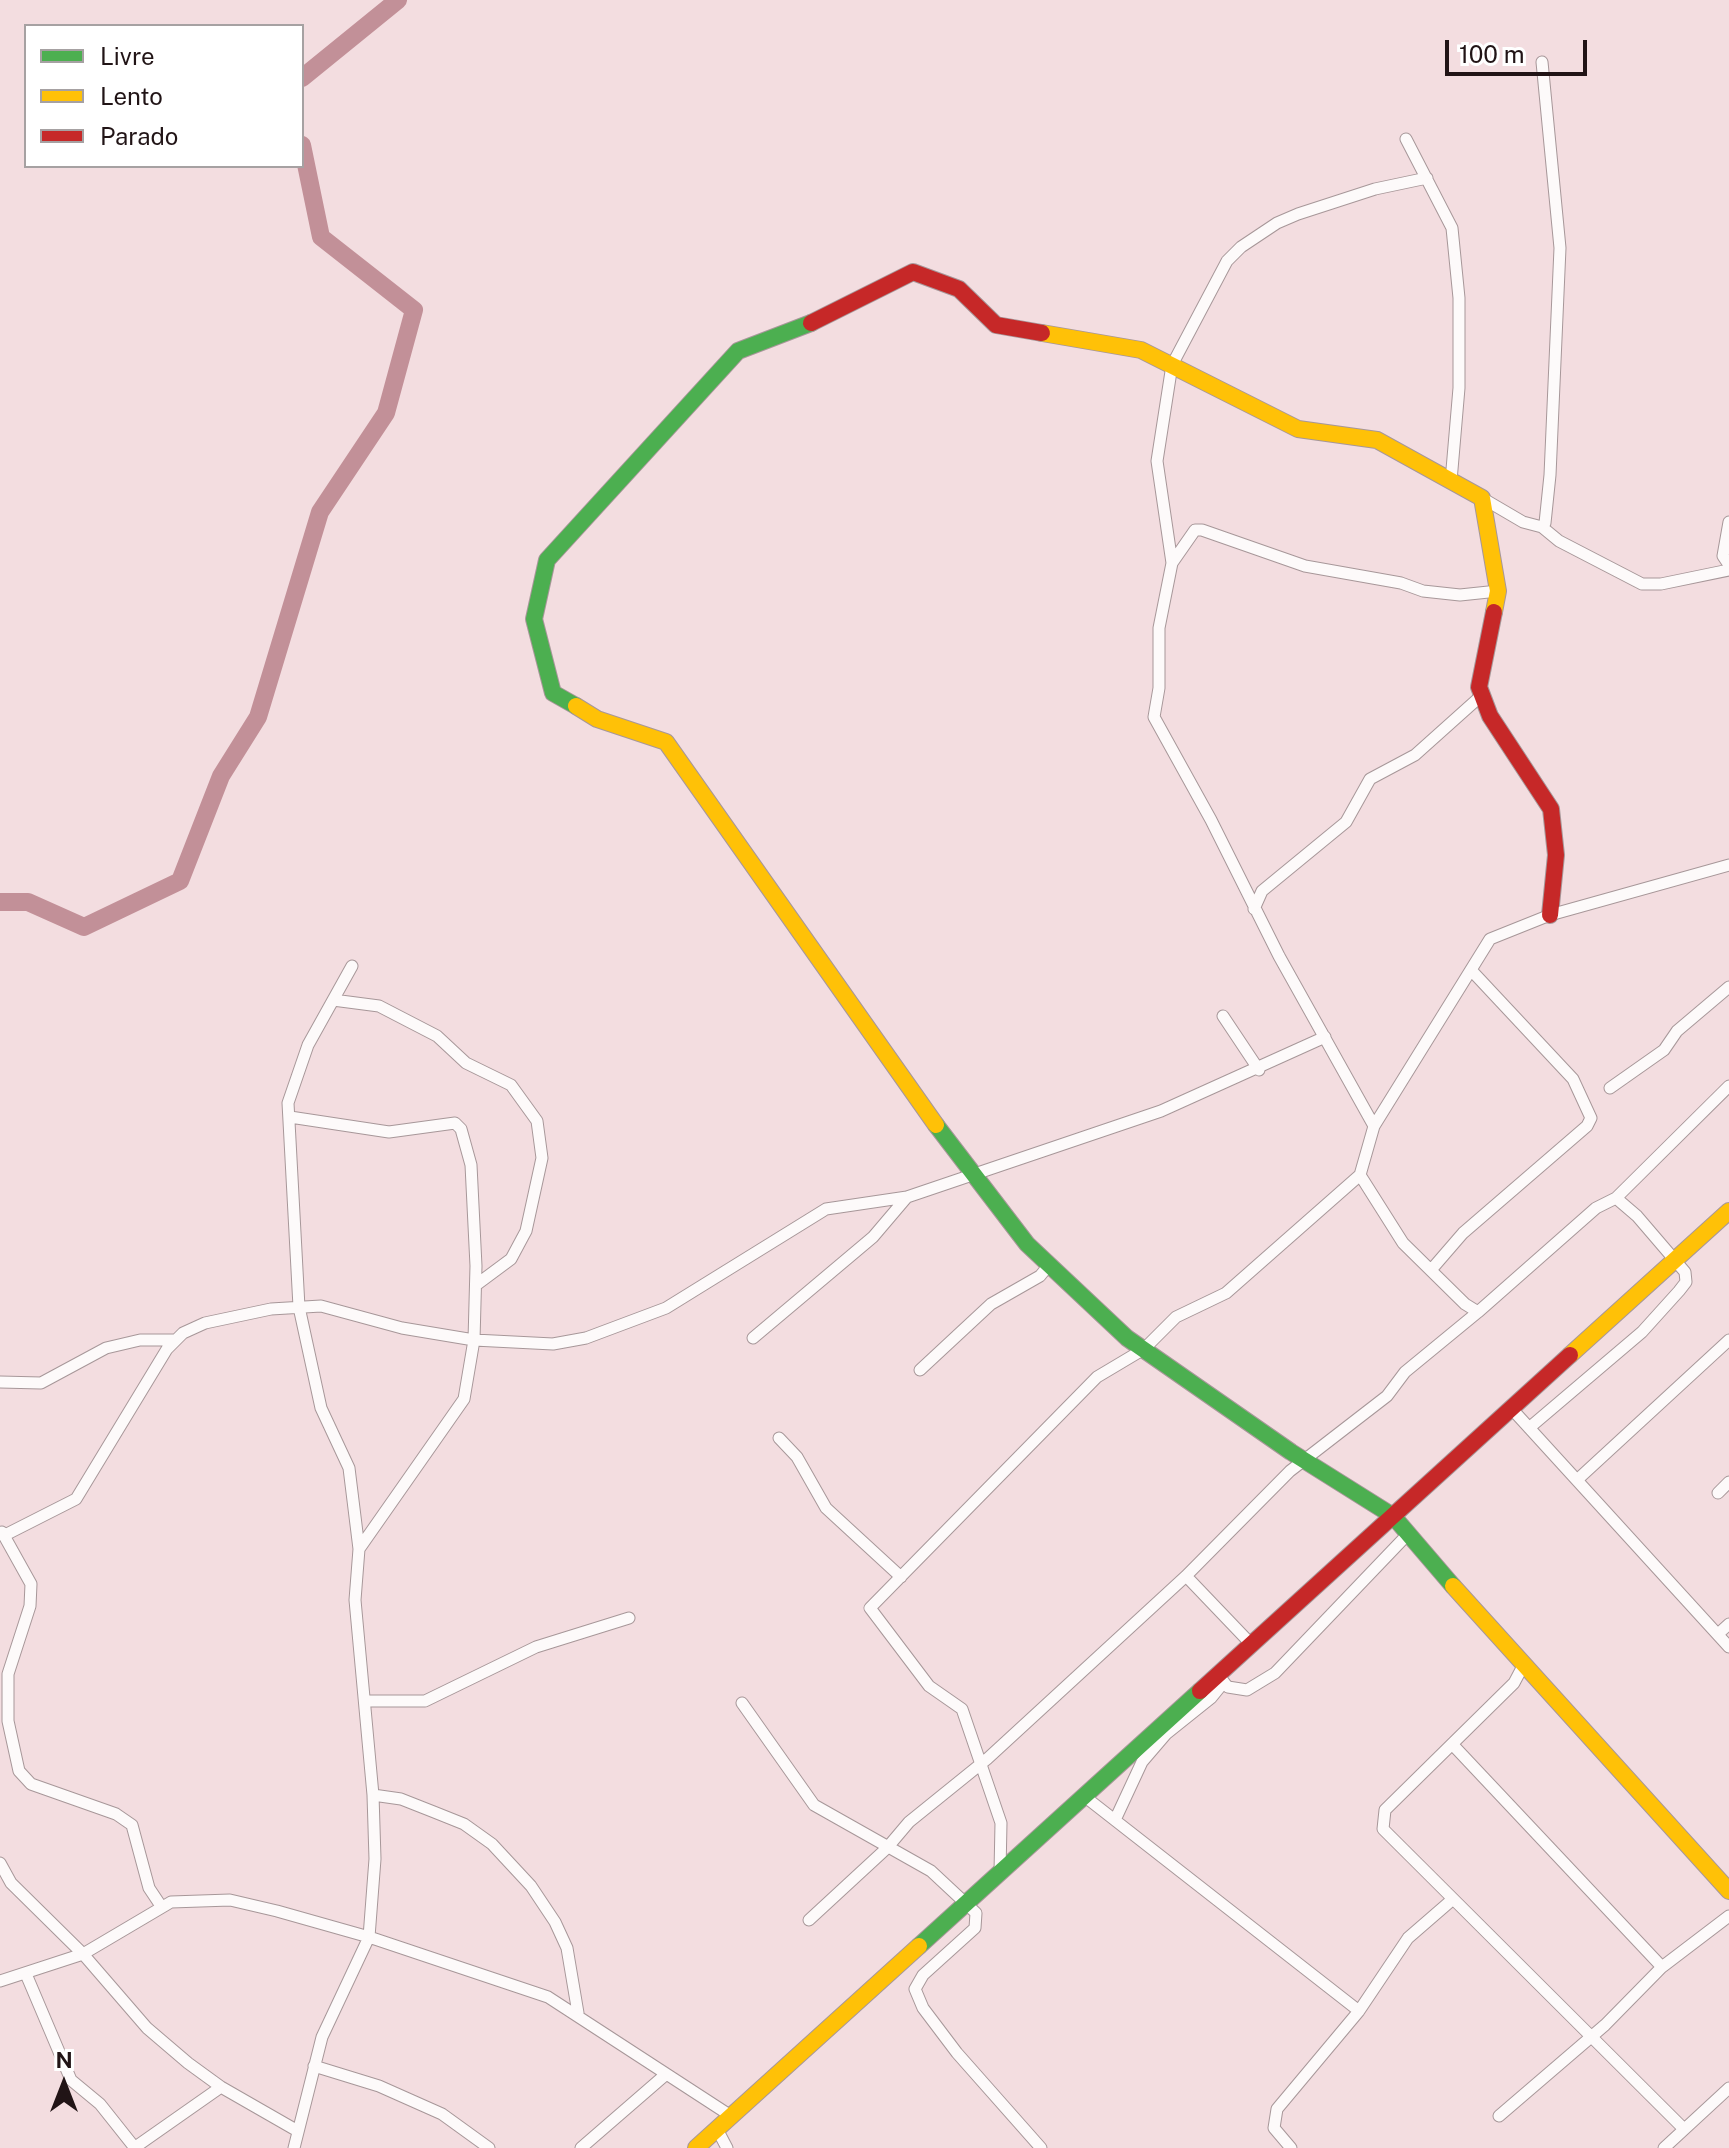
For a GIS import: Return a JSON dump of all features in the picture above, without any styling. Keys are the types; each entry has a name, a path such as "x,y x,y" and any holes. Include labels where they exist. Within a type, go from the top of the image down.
{"main road":[{"path":"1550,915 1556,855 1551,809 1490,716 1479,687 1498,591 1482,498 1377,440 1298,429 1141,350 996,325 959,289 913,272 809,324 738,351 547,560 534,619 553,693 597,719 666,742 971,1175 1027,1244 1144,1349 1306,1462 1393,1516 1523,1666 1729,1891"},
{"path":"696,2148 1084,1796 1220,1678 1251,1644 1729,1211"}],"street":[{"path":"1542,62 1560,248 1550,475 1542,527"},
{"path":"1406,139 1452,228 1459,298 1459,388 1451,481"},
{"path":"1374,1126 1254,909 1211,820 1154,717 1159,688 1159,628 1172,563 1157,461 1172,365 1227,261 1241,247 1277,223 1298,214 1375,189 1427,178"},
{"path":"1482,498 1523,522 1542,527 1559,541 1642,584 1661,584 1729,567 1723,556 1729,522"},
{"path":"1168,521 1235,540 1305,566 1401,583 1423,591 1460,595 1498,591"},
{"path":"1172,563 1195,530"},
{"path":"1254,909 1262,891 1346,822 1370,779 1415,755 1482,695"},
{"path":"1000,1872 1001,1823 962,1709 929,1686 870,1608 1097,1377 1144,1349 1176,1317 1226,1293 1360,1175 1374,1126 1490,939 1550,915 1729,865"},
{"path":"294,2148 296,2130 322,2037 369,1937 375,1859 373,1795 355,1600 359,1549 349,1468 321,1408 299,1307 288,1103 308,1045 352,966"},
{"path":"1431,1270 1463,1233 1516,1184 1587,1126 1591,1118 1573,1079 1553,1062 1518,1017 1471,970"},
{"path":"1610,1088 1664,1050 1677,1031 1729,987"},
{"path":"333,1000 379,1006 437,1036 466,1063 511,1085 537,1121 543,1141 542,1158 526,1231 511,1259 476,1285"},
{"path":"1223,1016 1259,1070"},
{"path":"161,1906 149,1888 132,1825 116,1814 31,1784 19,1771 8,1721 8,1674 32,1595 28,1574 2,1532 76,1499 175,1340 205,1323 271,1309 321,1306 402,1328 474,1340 553,1344 624,1326 666,1308 826,1209 907,1197 1161,1111 1259,1070 1325,1037"},
{"path":"809,1920 887,1848 909,1822 980,1763 1186,1576 1290,1471 1306,1462 1387,1396 1405,1372 1596,1208 1616,1198 1729,1086"},
{"path":"290,1117 389,1132 455,1123 461,1129 471,1165 476,1285 474,1340 464,1399 359,1549"},
{"path":"1360,1175 1403,1243 1478,1312"},
{"path":"753,1338 873,1237 907,1197"},
{"path":"1529,1428 1642,1332 1686,1282 1685,1272 1637,1216 1616,1198"},
{"path":"920,1370 991,1304 1013,1288 1040,1276 1049,1265"},
{"path":"0,1382 41,1383 106,1348 140,1340 175,1340"},
{"path":"1577,1480 1729,1340"},
{"path":"1511,1408 1729,1647"},
{"path":"779,1438 810,1477 826,1508 901,1577"},
{"path":"1718,1493 1729,1482"},
{"path":"1115,1820 1142,1762 1166,1734 1211,1698 1220,1678 1228,1687 1247,1690 1275,1673 1408,1534"},
{"path":"1186,1576 1251,1644"},
{"path":"365,1701 425,1701 536,1647 629,1618"},
{"path":"1718,1634 1729,1624"},
{"path":"1523,1666 1514,1683 1385,1810 1383,1829 1684,2129"},
{"path":"742,1703 814,1805 931,1871 976,1913 975,1928 923,1975 915,1989 923,2008 957,2053 1041,2148"},
{"path":"0,1743 14,1757"},
{"path":"1452,1744 1662,1967"},
{"path":"373,1795 401,1799 464,1824 502,1854 531,1886 555,1922 567,1948 578,2013"},
{"path":"1084,1796 1359,2011"},
{"path":"0,1863 11,1883 83,1954 147,2028 221,2087 296,2130"},
{"path":"1291,2148 1274,2128 1277,2109 1359,2011 1408,1938 1453,1899"},
{"path":"0,1981 83,1954 161,1906 182,1900 230,1900 369,1937 548,1997 578,2013 664,2076 731,2116"},
{"path":"1499,2116 1592,2036 1662,1967 1729,1916"},
{"path":"26,1974 71,2080 100,2104 135,2148 221,2087"},
{"path":"314,2066 379,2086 442,2114 489,2148"},
{"path":"581,2148 664,2076"},
{"path":"1664,2148 1729,2088"},
{"path":"717,2129 727,2148"}],"waterway":[{"path":"304,76 398,0"},
{"path":"0,902 28,902 84,927 180,881 221,776 258,717 320,512 386,413 414,310 321,237 304,155"}],"traffic: fast":[{"path":"576,706 553,693 534,619 547,560 738,351 811,323"},
{"path":"936,1125 1027,1244 1127,1338 1291,1452 1393,1516 1453,1586"},
{"path":"919,1946 1200,1691"}],"traffic: slow":[{"path":"1042,333 1141,350 1298,429 1377,440 1482,498 1498,591 1494,612"},
{"path":"576,706 597,719 666,742 936,1125"},
{"path":"1570,1355 1729,1211"},
{"path":"1453,1586 1729,1891"},
{"path":"696,2148 919,1946"}],"traffic: jam":[{"path":"811,323 913,272 959,289 996,325 1042,333"},
{"path":"1494,612 1479,687 1490,716 1551,809 1556,855 1550,915"},
{"path":"1200,1691 1570,1355"}]}
